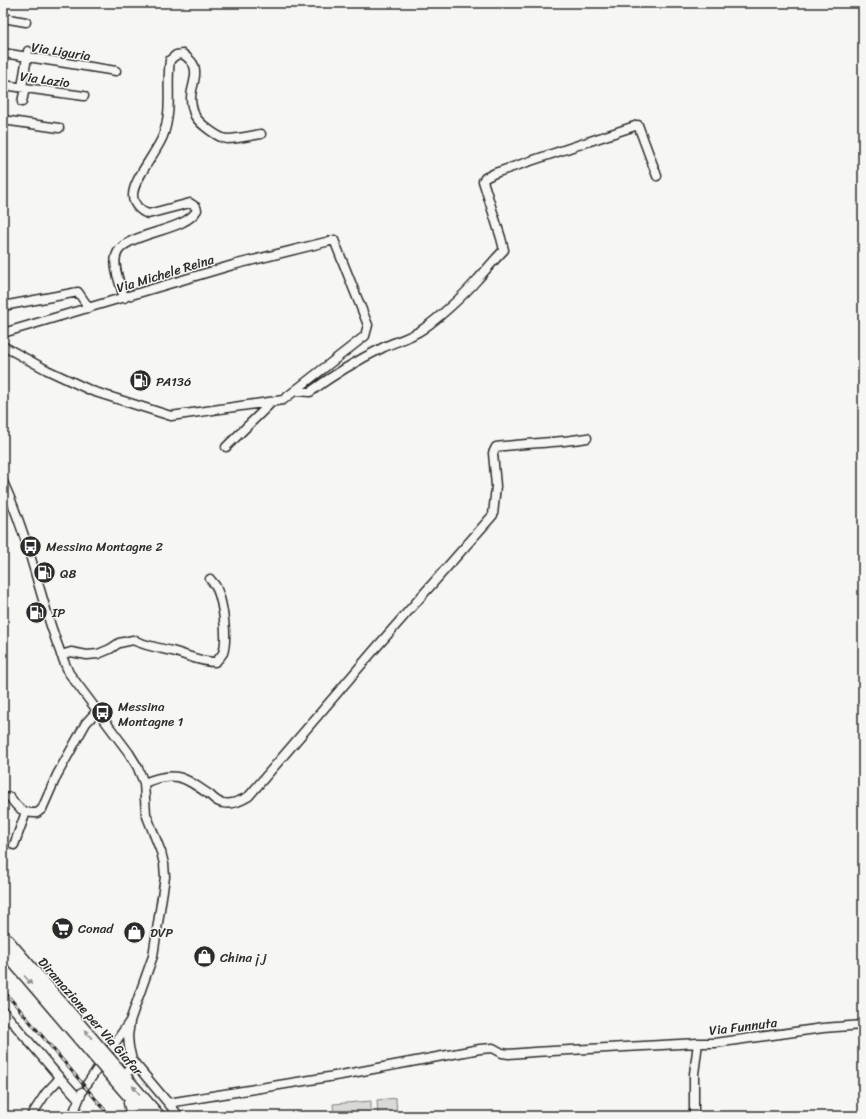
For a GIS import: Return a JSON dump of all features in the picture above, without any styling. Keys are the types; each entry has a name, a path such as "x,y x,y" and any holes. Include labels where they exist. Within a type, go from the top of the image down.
{"highway":[{"name":"Diramazione per Via Giafar","path":"3,935 110,1067 146,1116"},
{"name":"Diramazione per Via Giafar","path":"3,950 110,1067 159,1116"}],"street":[{"path":"3,18 26,22"},
{"name":"Via Liguria","path":"3,53 27,54 116,71"},
{"path":"22,102 27,54"},
{"path":"124,298 117,273 116,254 130,242 189,219 197,210 196,207 190,203 148,214 138,208 133,200 135,185 157,148 166,128 169,108 170,60 176,55 183,54 193,62 196,71 191,98 192,108 203,125 226,139 261,134"},
{"name":"Via Lazio","path":"3,85 84,96"},
{"path":"3,120 59,128"},
{"path":"3,346 46,370 92,391 171,416 283,400 296,391 310,392 336,373 386,346 408,338 422,330 444,312 476,281 504,250 483,181 485,178 495,173 638,125 657,176"},
{"name":"Via Michele Reina","path":"3,333 233,265 334,240 368,325 365,336 296,391"},
{"path":"3,306 78,292 89,308"},
{"path":"226,447 272,402"},
{"path":"144,783 158,777 176,776 191,782 222,804 238,802 249,796 493,515 496,486 493,453 496,447 522,443 561,442 587,438"},
{"path":"3,482 24,536 50,626 69,673 138,766 144,783 146,814 164,864 165,877 153,956 130,1021 128,1036 130,1055 129,1071"},
{"path":"61,655 71,652 87,655 98,654 119,643 133,640 143,645 171,651 204,662 215,662 222,654 224,643 224,626 222,604 217,587 210,579"},
{"path":"10,797 15,805 21,810 30,814 37,813 42,809 57,775 86,723 97,711"},
{"path":"14,845 26,812"},
{"path":"3,1011 60,1078 80,1095 75,1109 75,1116"},
{"path":"87,1084 130,1021"},
{"name":"Via Funnuta","path":"694,1116 694,1074 698,1043 715,1043 823,1028 863,1025"},
{"path":"168,1103 341,1075 480,1049 493,1048 502,1053 509,1054 698,1043"},
{"path":"130,1055 136,1066 179,1116"},
{"path":"30,1116 46,1093 60,1078"},
{"path":"128,1103 131,1116"}],"shaded area":[{"path":"396,1098 397,1116 378,1116 377,1100"},
{"path":"371,1101 371,1116 334,1116 333,1104"}],"railway":[{"path":"3,990 110,1116"}],"place":[{"name":"PA136","path":"141,381"},
{"name":"Messina Montagne 2","path":"30,546"},
{"name":"Q8","path":"44,573"},
{"name":"IP","path":"37,612"},
{"name":"Messina Montagne 1","path":"103,713"},
{"name":"Conad","path":"62,928"},
{"name":"DVP","path":"134,932"},
{"name":"China j j","path":"205,957"}]}
